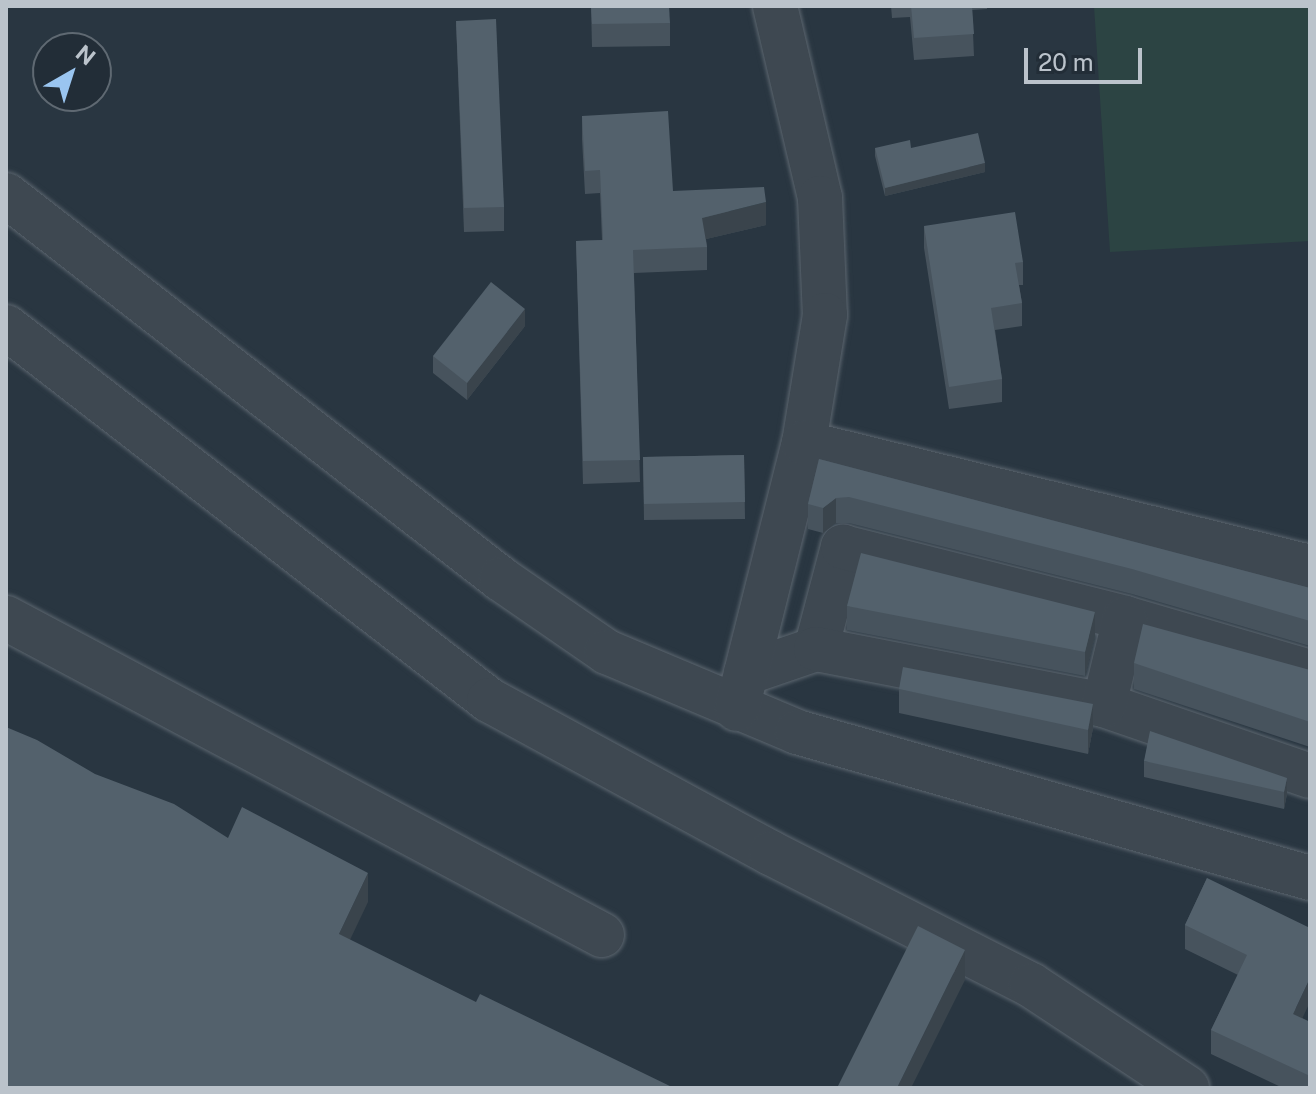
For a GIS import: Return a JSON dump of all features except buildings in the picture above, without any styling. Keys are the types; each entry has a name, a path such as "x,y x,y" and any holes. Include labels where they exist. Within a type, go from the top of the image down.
{"street":[{"path":"741,691 804,443 825,315 820,198 775,6"},
{"path":"6,195 554,617 607,652 741,691 797,732 1310,878"},
{"path":"6,327 489,700 771,853 1031,985 1187,1088"},
{"path":"804,443 1310,567"},
{"path":"816,649 843,547 1125,618 1310,672"},
{"path":"6,618 602,935"},
{"path":"1104,705 1125,618"},
{"path":"741,691 816,649 1104,705 1310,776"}],"green space":[{"path":"1094,6 1310,6 1310,241 1110,252"}]}
